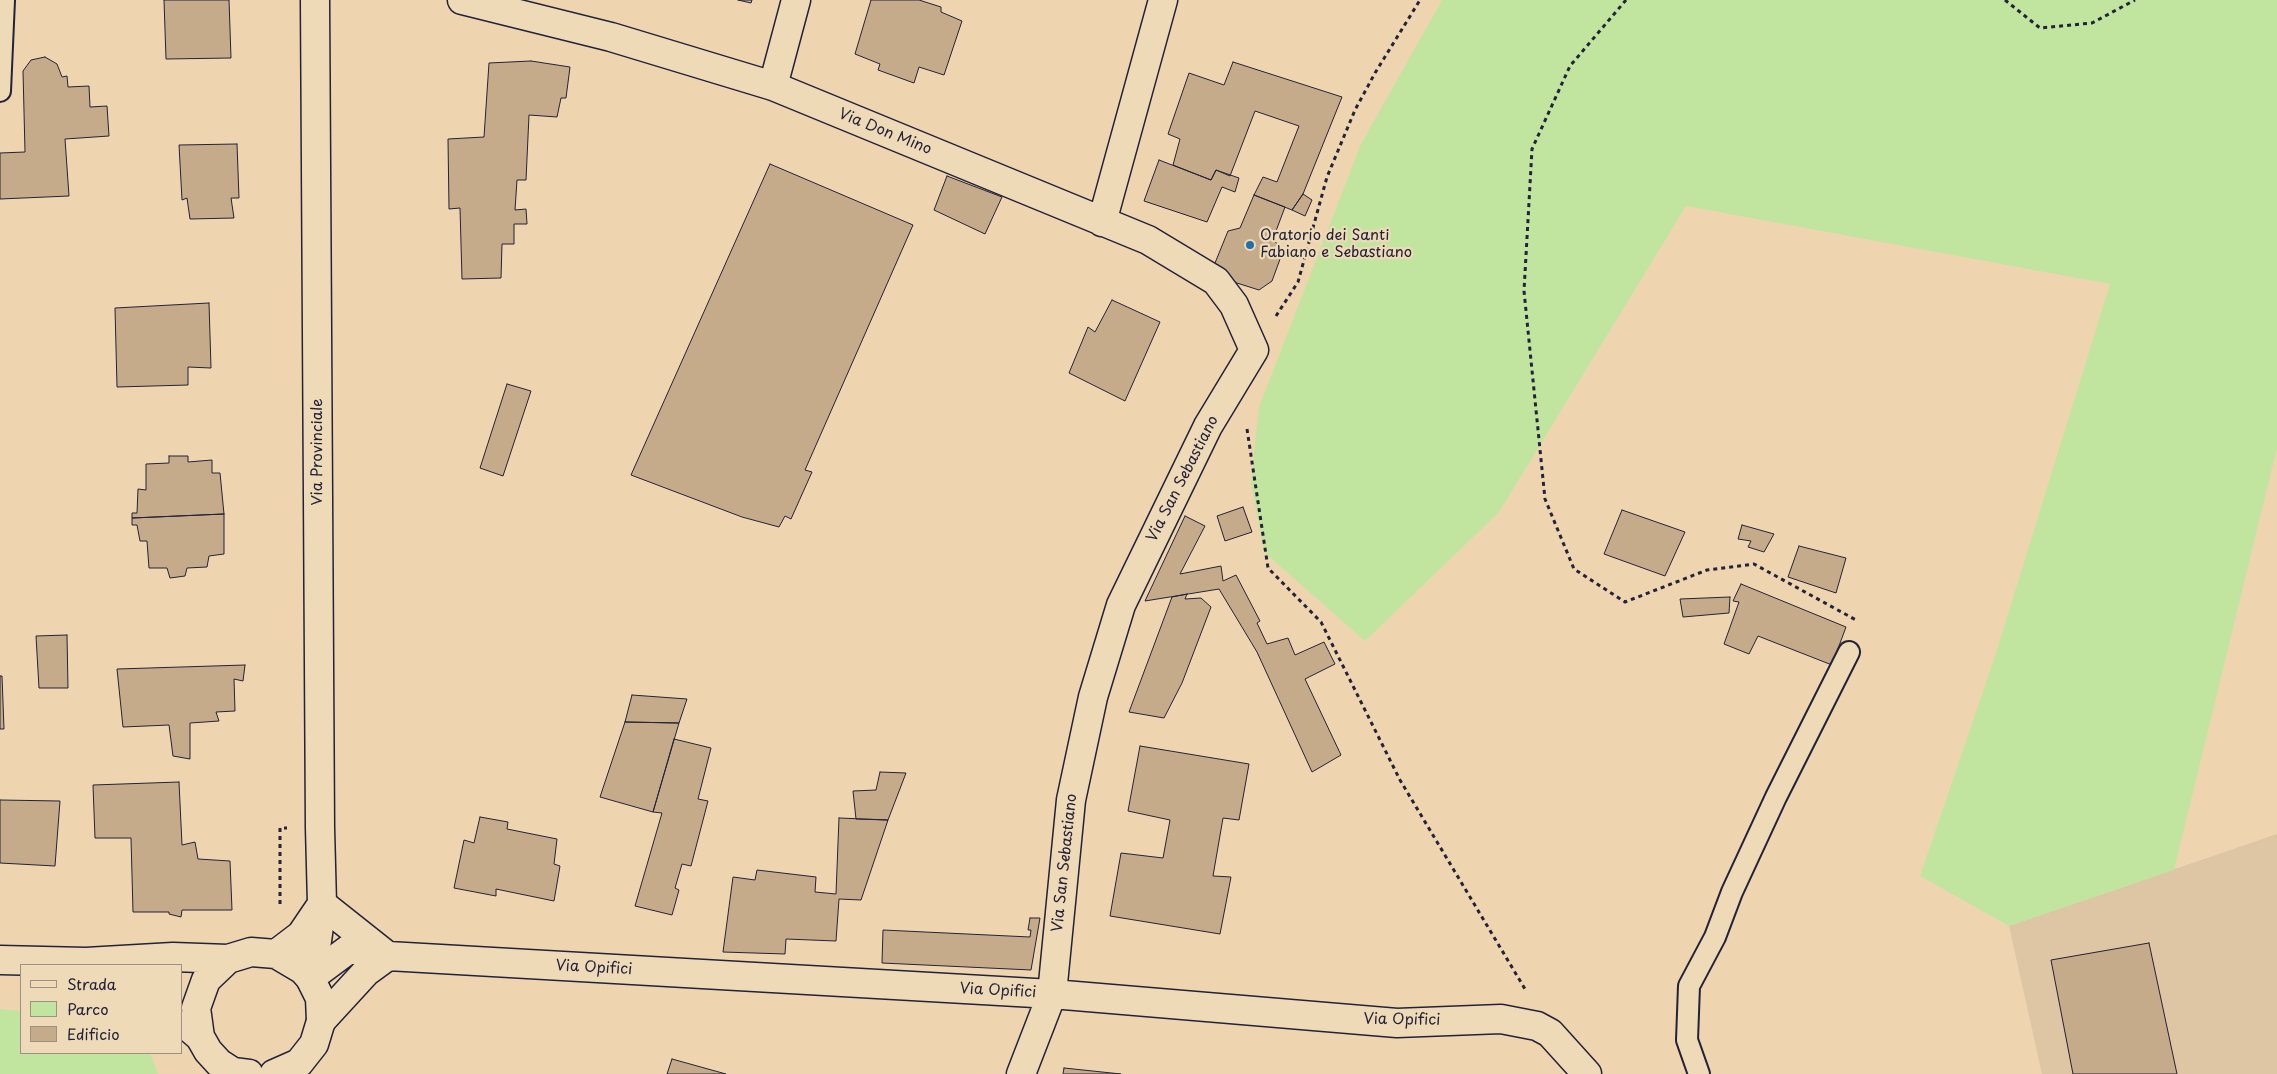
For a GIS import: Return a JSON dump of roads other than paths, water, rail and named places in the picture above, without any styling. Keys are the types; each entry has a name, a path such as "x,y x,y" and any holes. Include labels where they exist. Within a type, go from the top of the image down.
{"street":[{"name":"Via Provinciale","path":"307,974 317,941 322,904 315,0"},
{"name":"Via Don Mino","path":"462,0 611,37 774,86 1148,240 1216,281 1234,305 1254,350"},
{"path":"774,86 796,0"},
{"path":"1102,222 1163,0"},
{"name":"Via San Sebastiano","path":"1021,1074 1052,994 1071,800 1093,696 1121,605 1208,426 1254,350"},
{"path":"276,954 301,935 322,904 388,956 366,972 321,1021"},
{"name":"Via Opifici","path":"307,974 349,949 388,956 1052,994 1397,1022 1501,1018 1537,1026 1550,1033 1587,1074"},
{"path":"0,960 89,964 173,956 228,959 251,952 276,954 307,974 320,998 321,1021 314,1044 299,1068 274,1074"},
{"path":"228,959 206,980 191,1029 219,1063 239,1073"}],"lane":[{"path":"0,91 4,0"},
{"path":"1699,1074 1687,1040 1689,986 1715,937 1732,892 1776,797 1849,652"}],"place":[{"name":"Oratorio dei Santi Fabiano e Sebastiano","path":"1250,245"}]}
